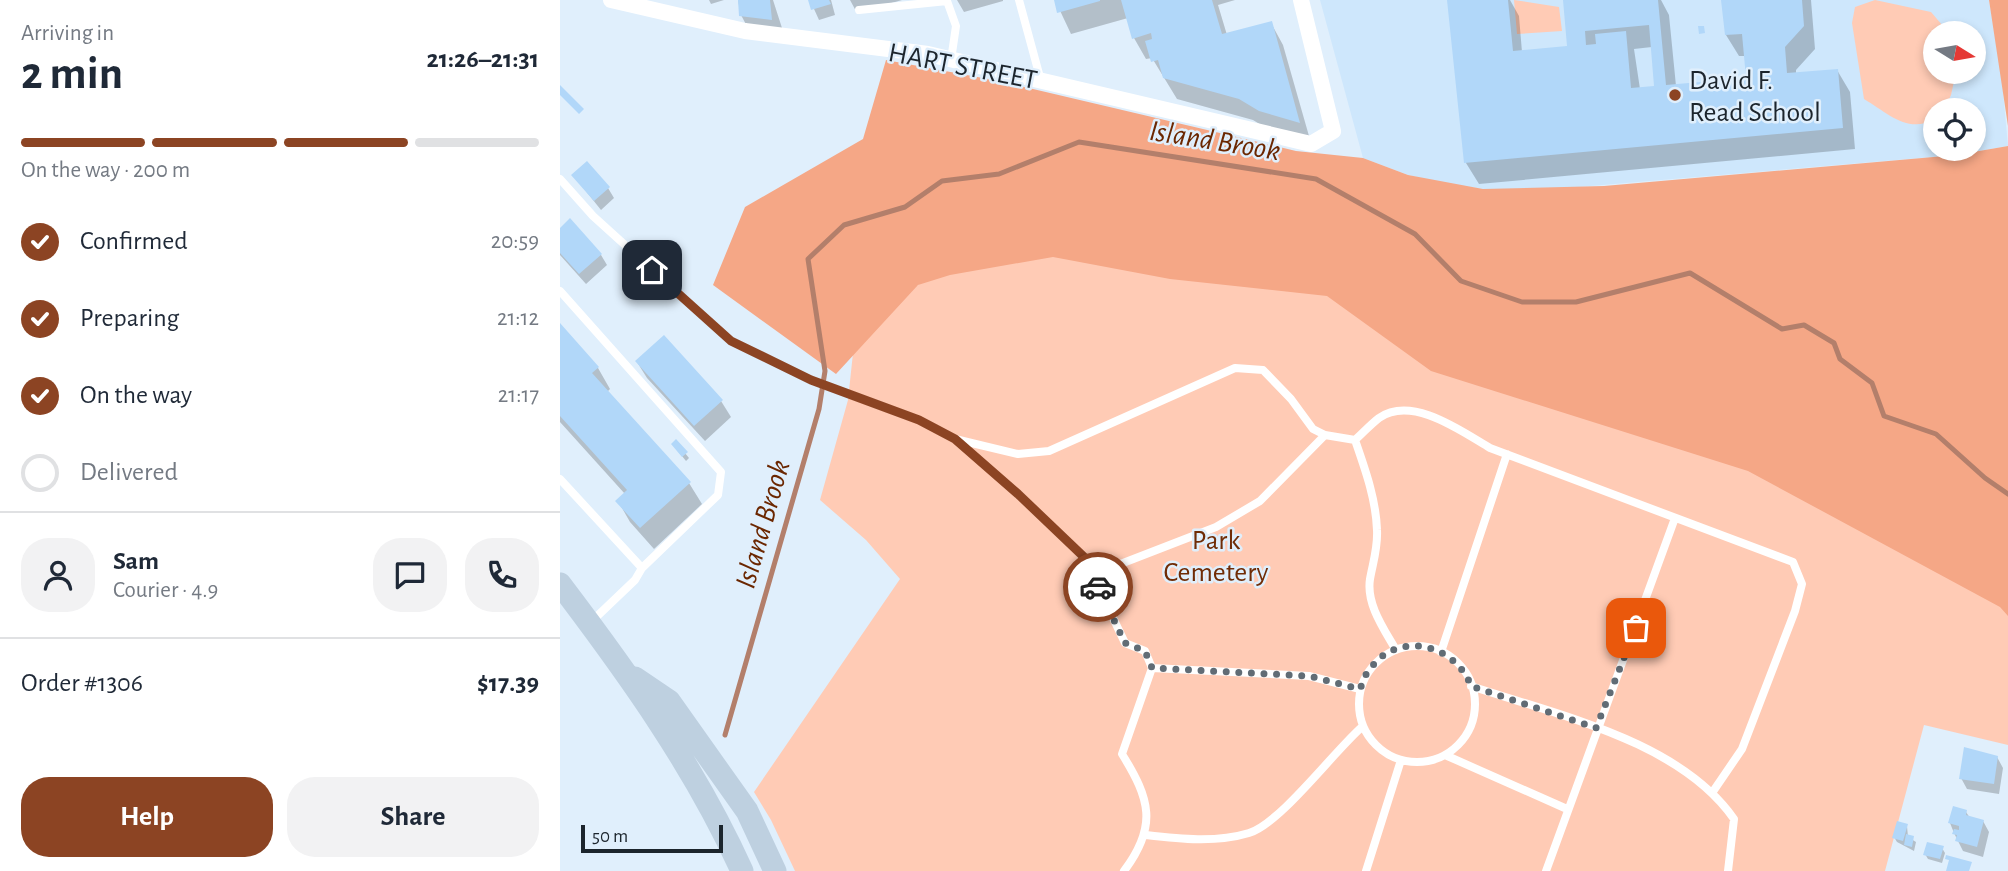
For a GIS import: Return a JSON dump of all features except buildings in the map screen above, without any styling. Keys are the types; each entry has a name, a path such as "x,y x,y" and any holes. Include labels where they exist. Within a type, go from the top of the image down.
{"main road":[{"path":"560,584 628,674 715,811 742,871"},
{"path":"628,674 669,701 747,811 775,871"}],"street":[{"name":"HART STREET","path":"611,0 745,32 951,60 1311,145 1333,131 1301,0"}],"lane":[{"path":"1019,0 1041,81"},
{"path":"859,10 947,1 956,26 951,60"},
{"path":"560,179 593,216 731,341 833,390 919,420 955,439 1084,557 1125,643 1145,651 1152,668 1122,754 1135,775 1147,808 1146,835 1124,871"},
{"path":"560,291 721,472 718,495 642,568 635,580 590,623"},
{"path":"955,439 1018,454 1049,451 1235,368 1263,370 1291,399 1313,429 1325,435 1355,440"},
{"path":"1355,440 1381,416 1405,409 1447,423 1507,454 1793,562 1802,584 1795,611 1742,748 1712,793"},
{"path":"1092,575 1216,527 1260,501 1325,435"},
{"path":"1355,440 1371,489 1377,529 1376,557 1370,582 1373,609 1396,650"},
{"path":"1441,652 1507,454"},
{"path":"560,479 642,568"},
{"path":"1546,871 1596,728 1675,518"},
{"path":"1411,645 1432,647 1452,657 1466,672 1471,686 1475,713 1468,734 1445,755 1429,762 1401,760 1382,752 1366,735 1358,712 1360,689 1370,668 1396,650 1411,645"},
{"path":"1152,668 1309,676 1360,689"},
{"path":"1471,686 1596,728 1674,763 1712,793 1734,819 1728,871"},
{"path":"1146,835 1218,839 1252,832 1285,806 1363,726"},
{"path":"1445,755 1567,809"},
{"path":"1366,871 1401,760"}],"shaded area":[{"name":"David F. Read School","path":"1320,0 1989,0 2002,80 2008,146 1986,150 1986,98 1923,98 1923,158 1555,189 1483,189 1408,175 1363,158"},
{"path":"1989,0 2008,0 2008,126"},
{"path":"886,60 999,81 1296,151 1363,158 1408,175 1483,189 1604,186 1923,158 1923,161 1986,161 1986,150 2008,146 2008,616 2000,607 1748,471 1431,371 1327,296 1170,279 1053,257 950,275 918,285 836,374 713,285 745,207 863,139"}],"green space":[{"path":"1514,0 1559,7 1562,31 1517,34"},
{"path":"1875,0 1931,12 1939,21 1923,21 1923,84 1953,84 1950,98 1923,98 1923,123 1899,120 1864,99 1852,23 1855,7"},
{"name":"Park Cemetery","path":"1083,178 2008,572 2008,745 1924,725 1885,871 795,871 771,820 754,792 900,579 866,540 820,500 848,400 856,325"}],"waterway":[{"name":"Island Brook","path":"725,735 819,409 825,371 808,259 844,225 905,207 942,181 999,174 1079,142 1316,179 1415,234 1461,281 1522,302 1576,302 1690,273 1782,329 1804,325 1834,343 1840,359 1872,383 1884,416 1936,434 1985,478 2008,494"}],"way so far":[{"path":"1098,587 1125,643 1145,651 1152,668 1309,676 1360,689 1370,668 1388,652 1411,645 1432,647 1452,657 1466,672 1471,686 1596,728 1636,628"}],"place":[{"name":"David F. Read School","path":"1675,95"}],"route":[{"path":"652,270 731,341 833,390 919,420 955,439 1084,557 1098,587"}]}
